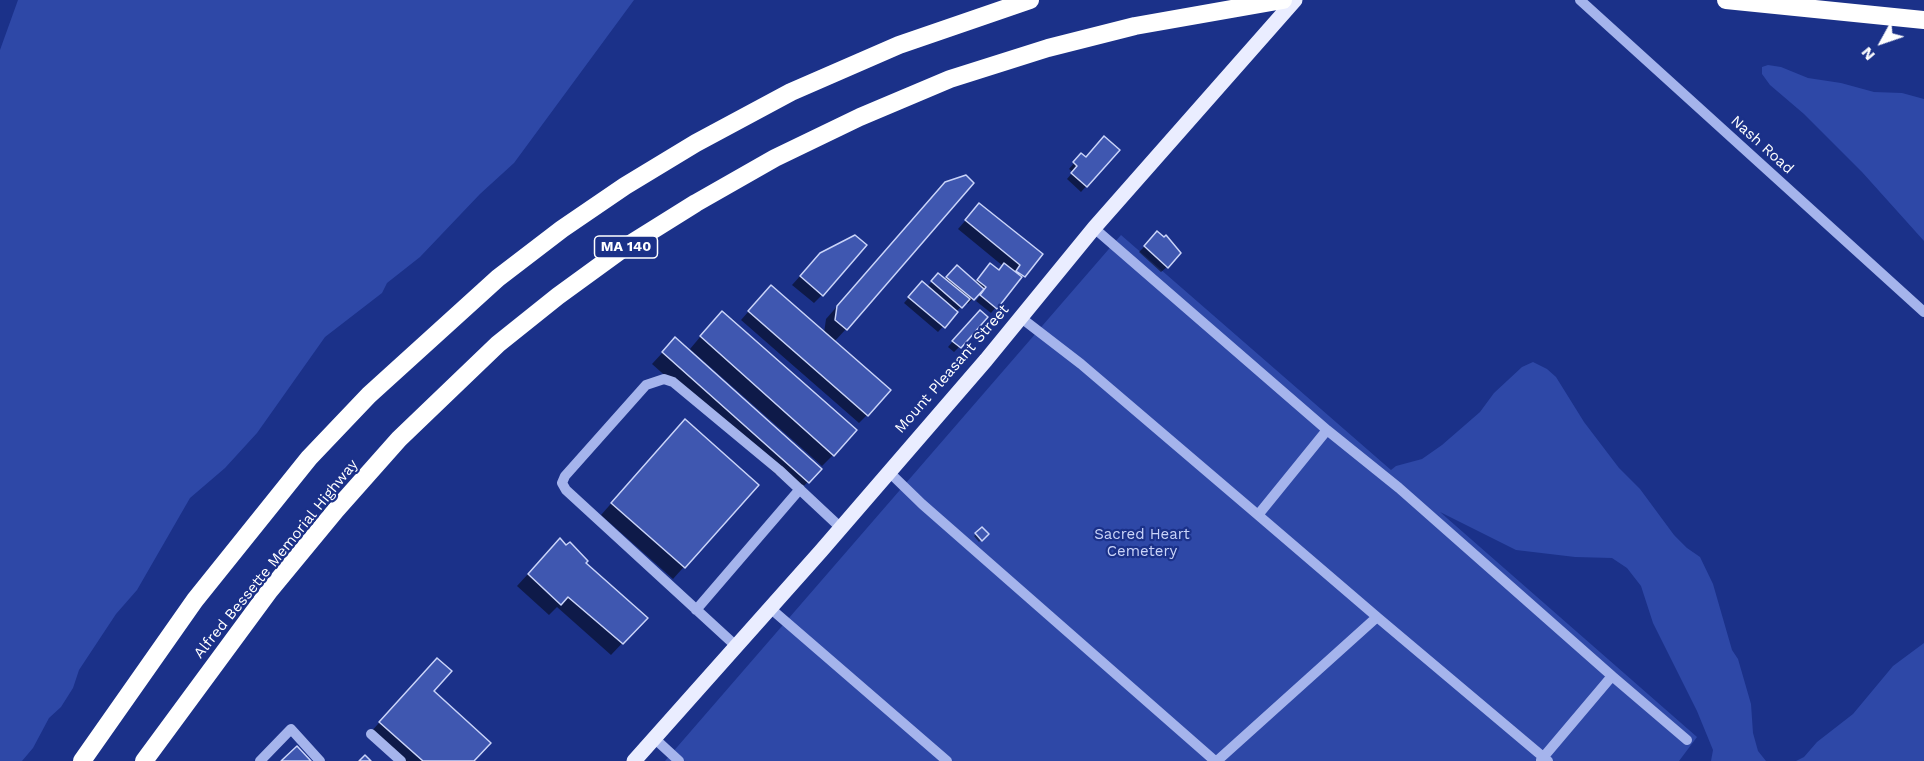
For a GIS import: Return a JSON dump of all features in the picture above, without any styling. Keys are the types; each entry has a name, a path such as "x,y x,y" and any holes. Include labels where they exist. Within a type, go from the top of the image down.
{"highway":[{"path":"82,761 195,600 309,458 393,372 515,265 585,212 660,164 791,92 899,45 1030,0"},
{"name":"Alfred Bessette Memorial Highway","path":"144,761 270,590 399,439 513,332 624,248 775,158 860,117 950,79 1048,48 1135,26 1283,0"},
{"path":"1726,0 1924,20"}],"main road":[{"name":"Mount Pleasant Street","path":"634,761 841,528 1094,228 1294,0"}],"street":[{"name":"Nash Road","path":"1580,0 1924,312"},
{"path":"1094,228 1327,430 1399,488 1687,740"},
{"path":"1020,317 1082,364 1544,760 1612,676"},
{"path":"736,646 566,490 562,483 565,476 646,386 664,379 673,382 800,489 841,528"},
{"path":"1258,515 1327,430"},
{"path":"888,471 922,504 1216,761 1377,617"},
{"path":"696,610 800,489"},
{"path":"770,608 947,761"},
{"path":"260,761 291,729 320,761"},
{"path":"371,734 401,761"},
{"path":"654,738 679,761"}],"green space":[{"path":"18,0 634,0 514,163 480,194 420,257 387,283 382,293 325,337 257,433 225,468 190,498 137,590 116,614 79,670 73,688 61,707 49,718 33,748 22,761 0,761 0,50"},
{"path":"1768,65 1781,67 1808,78 1841,83 1874,92 1902,93 1924,99 1924,241 1862,172 1804,114 1770,85 1762,74 1762,67"},
{"name":"Sacred Heart Cemetery","path":"1121,235 1391,470 1396,466 1422,459 1442,445 1480,412 1494,393 1522,367 1533,362 1547,369 1556,377 1584,422 1619,468 1640,489 1674,535 1700,557 1713,584 1732,650 1738,659 1751,704 1753,733 1758,751 1766,761 1711,761 1713,750 1697,711 1653,623 1641,586 1627,568 1612,558 1575,557 1516,550 1440,512 1697,737 1679,761 665,761"},
{"path":"1924,643 1924,761 1796,761 1804,757 1817,742 1853,714 1893,666"}],"building":[{"path":"1104,136 1120,150 1087,187 1071,173 1077,166 1073,162 1081,153 1086,157"},
{"path":"966,175 974,183 847,330 835,320 837,306 945,182"},
{"path":"979,203 1043,254 1025,277 1016,271 1020,265 965,220"},
{"path":"1157,231 1164,237 1166,235 1181,253 1168,268 1144,246"},
{"path":"855,235 867,245 823,296 800,276 820,253"},
{"path":"990,263 999,270 1004,263 1022,277 997,309 980,295 986,287 977,280"},
{"path":"957,265 984,289 974,300 946,277"},
{"path":"938,273 970,299 962,308 931,281"},
{"path":"922,281 958,312 945,328 908,297"},
{"path":"771,285 891,390 868,416 748,311"},
{"path":"980,310 988,317 961,348 952,341"},
{"path":"722,311 857,430 834,456 700,336"},
{"path":"675,337 822,469 809,483 662,352"},
{"path":"685,419 759,485 685,568 611,503"},
{"path":"982,527 989,534 982,541 975,533"},
{"path":"560,538 566,545 570,542 588,561 586,563 648,618 623,644 568,597 561,605 528,574"},
{"path":"437,658 452,671 434,691 491,743 474,761 423,761 379,722"},
{"path":"297,746 311,761 281,761"},
{"path":"365,755 371,761 359,761"}]}
